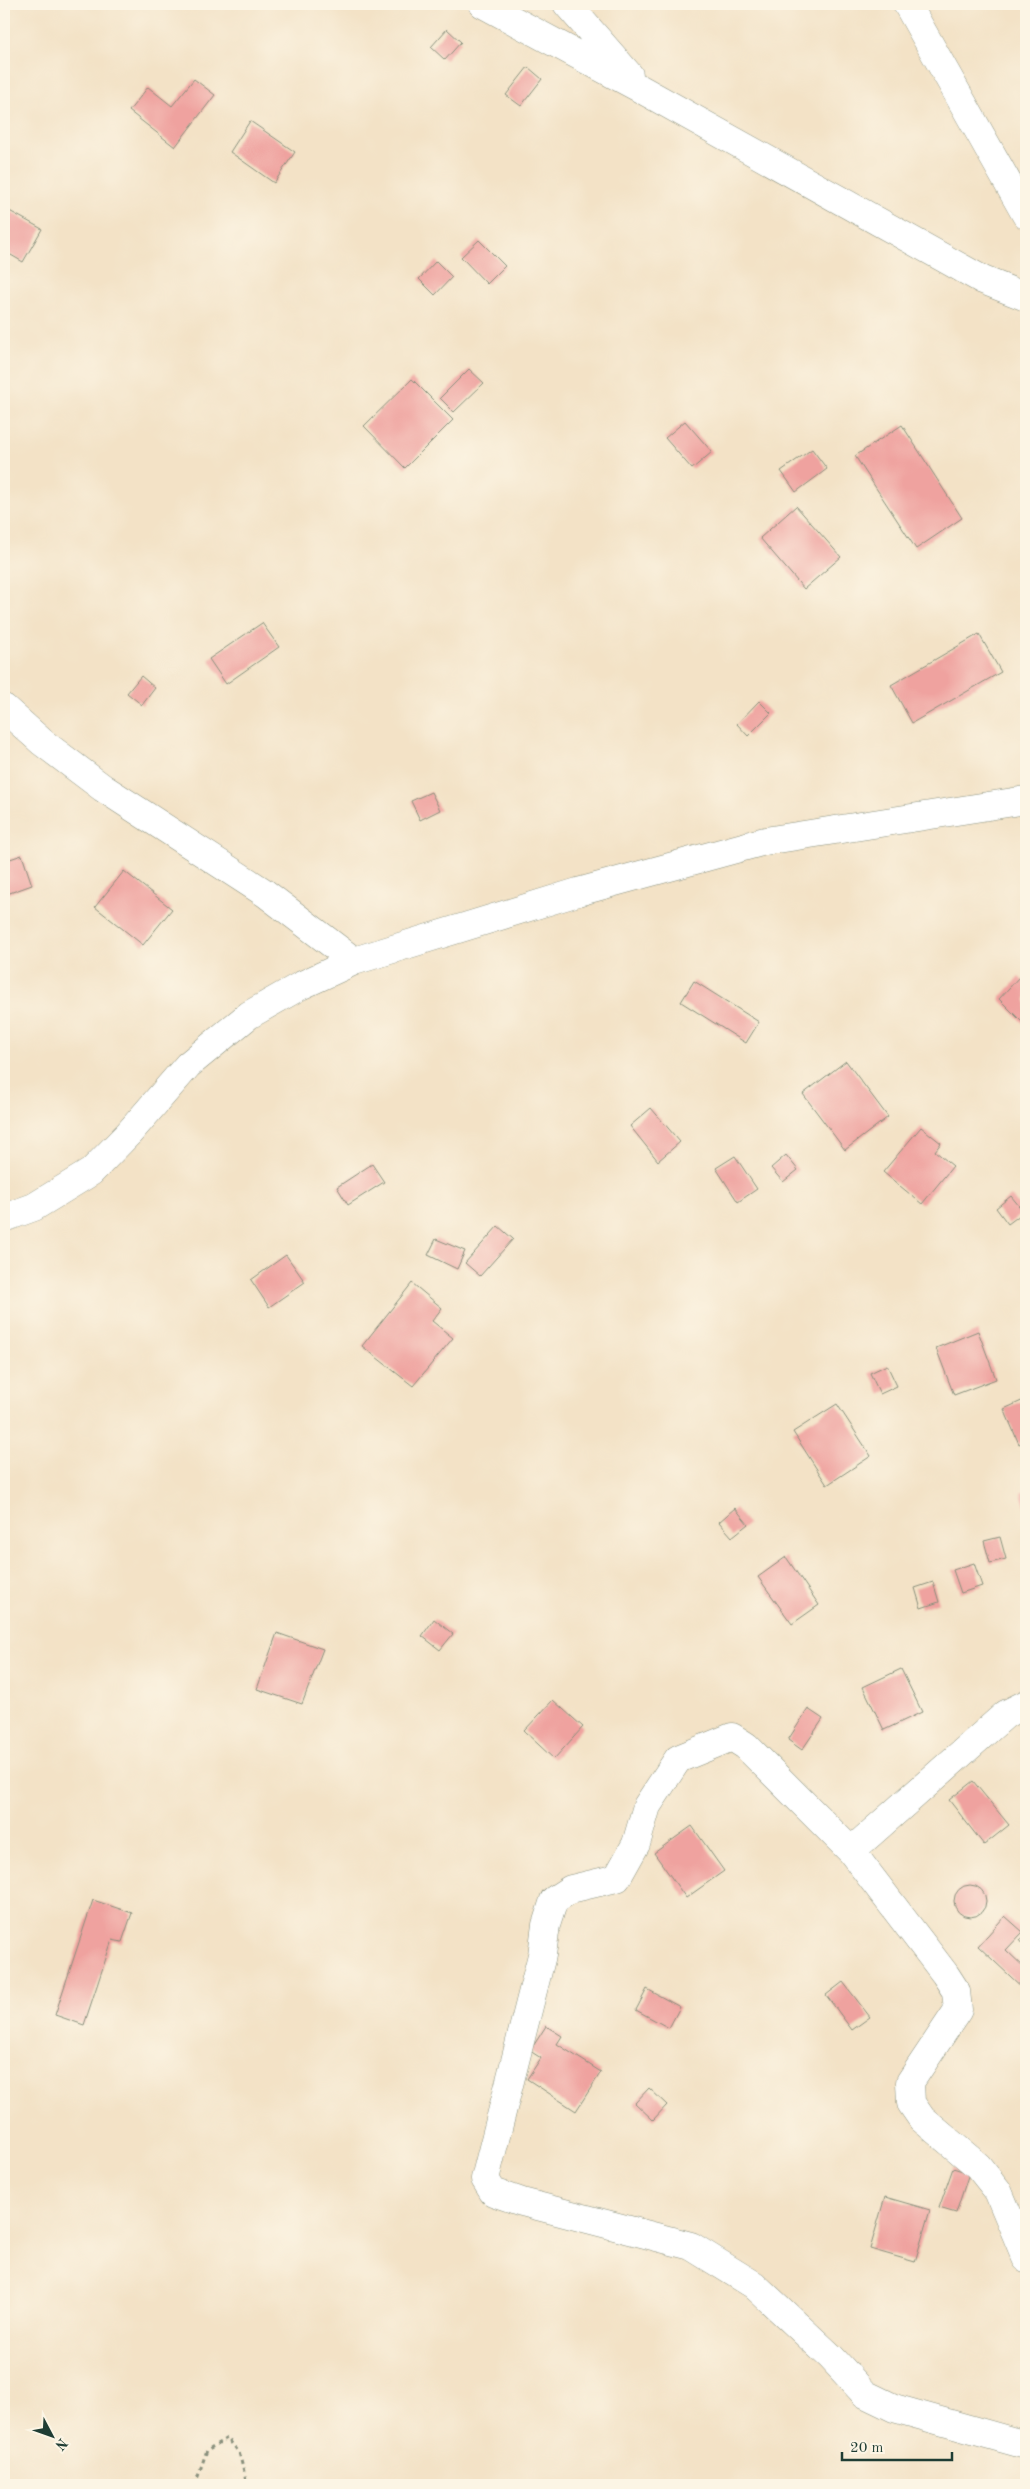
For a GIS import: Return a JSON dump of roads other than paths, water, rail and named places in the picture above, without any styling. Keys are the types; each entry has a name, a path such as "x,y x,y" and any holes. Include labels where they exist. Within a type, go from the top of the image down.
{"street":[{"path":"483,4 639,88 983,280 1026,297"},
{"path":"567,4 639,88"},
{"path":"907,4 1026,215"},
{"path":"4,708 42,742 103,788 265,893 354,961"},
{"path":"4,1218 34,1207 91,1172 129,1133 188,1065 249,1015 300,986 354,961 578,892 765,841 1026,800"},
{"path":"851,1851 988,1729 1006,1714 1026,1704"},
{"path":"1026,2258 998,2190 978,2166 922,2119 910,2103 910,2082 958,2010 956,1991 851,1851 746,1746 732,1737 678,1759 647,1806 636,1844 617,1878 571,1889 554,1900 546,1925 542,1955 485,2179 493,2192 522,2202 691,2246 754,2286 831,2358 865,2394 894,2408 1026,2444"}]}
